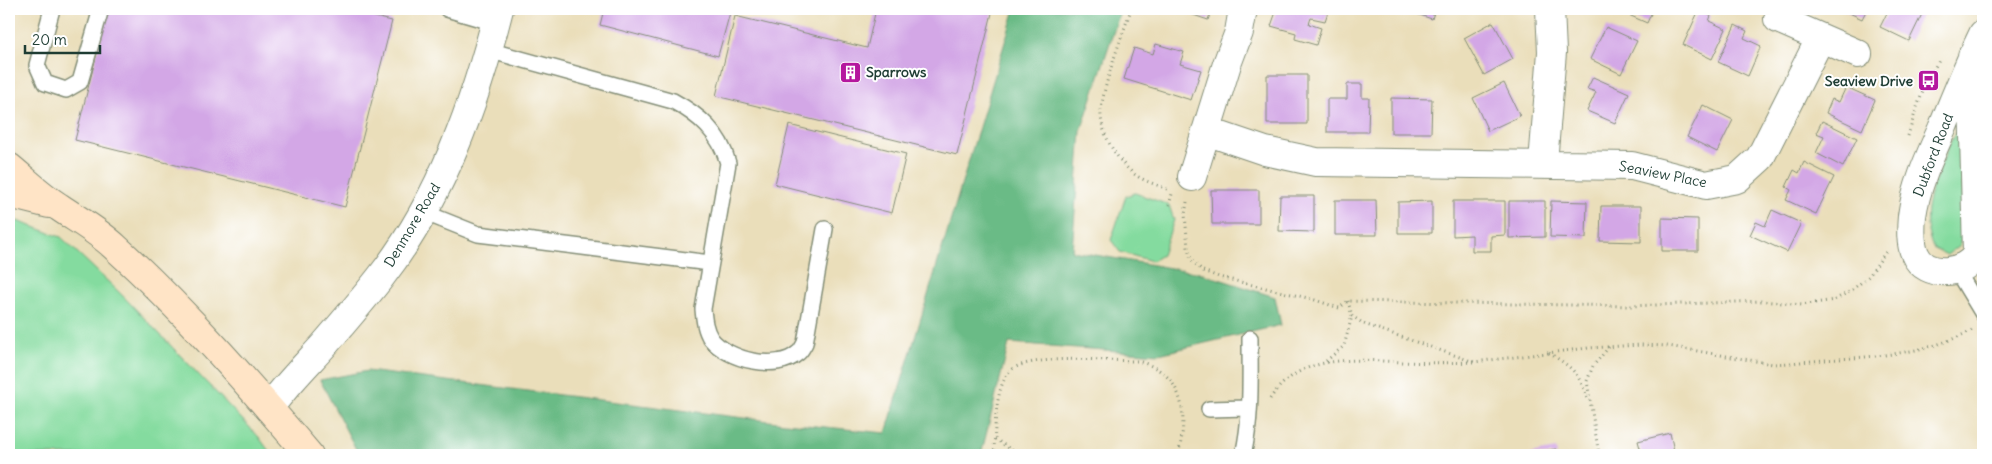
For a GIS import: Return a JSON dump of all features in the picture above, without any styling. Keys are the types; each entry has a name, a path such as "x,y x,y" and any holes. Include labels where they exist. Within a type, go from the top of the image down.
{"main road":[{"path":"9,167 58,206 113,245 213,346 309,455"},
{"path":"9,194 58,206"}],"street":[{"path":"1182,184 1206,131 1239,32 1243,9"},
{"path":"1543,163 1552,52 1550,9"},
{"name":"Denmore Road","path":"269,408 381,277 423,212 447,164 468,114 497,16"},
{"path":"1778,19 1858,54"},
{"name":"Seaview Place","path":"1206,131 1265,151 1316,162 1543,163 1632,166 1706,185 1737,179 1760,158 1820,39"},
{"name":"Dubford Road","path":"1978,45 1978,253 1974,261 1956,271 1937,270 1919,262 1914,253 1911,235 1916,195 1978,45"}],"lane":[{"path":"52,9 37,65 45,83 66,90 80,82 101,9"},
{"path":"447,9 497,16"},
{"path":"488,50 673,101 694,112 712,130 724,148 728,163 702,309 704,325 712,339 725,350 741,357 769,363 786,360 798,353 805,343 825,229"},
{"path":"423,212 478,234 710,263"},
{"path":"1956,271 1983,314"},
{"path":"1243,455 1247,433 1250,392 1250,338"},
{"path":"1209,409 1248,408"}],"path":[{"path":"1131,9 1104,95 1101,112 1104,132 1125,166 1138,177 1182,184"},
{"path":"1170,204 1182,184"},
{"path":"1182,184 1188,248 1191,260 1203,271 1219,278 1312,298 1338,308 1348,301 1629,306 1762,301 1802,305 1834,300 1851,291 1869,276 1889,246 1911,235"},
{"path":"1324,362 1344,346 1352,316 1348,301"},
{"path":"1352,316 1364,324 1474,362"},
{"path":"1248,408 1258,413 1262,411 1289,379 1308,366 1324,362 1359,359 1474,362 1610,347 1668,346 1772,364 1908,353 1943,342 1976,328"},
{"path":"1589,405 1588,374 1610,347"},
{"path":"1549,353 1574,370 1581,380 1589,405 1599,455"},
{"path":"994,455 999,398 1008,373 1016,366 1047,360 1137,361 1149,364 1168,377 1179,391 1182,407 1178,455"},
{"path":"995,439 1019,455"}],"green space":[{"path":"1015,9 1121,9 1081,131 1072,251 1200,273 1275,297 1281,325 1159,354 1009,343 981,455 359,455 320,380 367,371 785,423 886,433"},
{"path":"1958,130 1961,130 1964,234 1960,245 1947,255 1933,248 1927,224 1927,213 1934,181 1953,136"},
{"path":"1135,193 1169,205 1174,220 1162,255 1152,261 1120,252 1111,240 1126,196"},
{"path":"9,218 61,237 120,293 258,436 272,455 9,455"}],"building":[{"path":"108,9 341,9 392,21 345,207 75,140"},
{"path":"604,9 731,9 718,56 600,25"},
{"name":"Sparrows","path":"876,9 993,9 957,155 716,96 735,16 867,48"},
{"path":"1176,9 1212,9 1208,20"},
{"path":"1277,9 1329,9 1325,21 1311,18 1309,24 1321,28 1316,45 1295,39 1296,33 1271,26"},
{"path":"1401,9 1435,9 1432,19"},
{"path":"1615,9 1653,9 1647,23"},
{"path":"1841,9 1867,9 1862,19"},
{"path":"1889,9 1911,9 1922,14 1909,41 1880,27"},
{"path":"1699,10 1711,16 1709,21 1726,29 1712,59 1683,45"},
{"path":"1493,22 1513,59 1484,75 1464,38"},
{"path":"1735,25 1747,31 1744,38 1761,46 1748,76 1718,62"},
{"path":"1606,27 1637,41 1621,74 1590,59"},
{"path":"1156,44 1184,52 1180,64 1201,70 1191,100 1124,79 1134,48 1153,54"},
{"path":"1267,75 1307,75 1307,124 1267,124"},
{"path":"1593,77 1629,93 1615,123 1587,111 1596,92 1587,89"},
{"path":"1504,83 1520,116 1488,131 1473,98"},
{"path":"1347,84 1362,84 1362,98 1369,98 1368,132 1327,132 1327,99 1347,99"},
{"path":"1846,87 1875,100 1862,130 1826,113 1832,99 1839,102"},
{"path":"1391,98 1432,99 1431,133 1391,133"},
{"path":"1703,105 1733,120 1717,152 1687,137"},
{"path":"1822,121 1857,138 1843,167 1816,153 1824,136 1816,133"},
{"path":"789,125 906,154 892,213 775,184"},
{"path":"1804,162 1834,177 1816,214 1786,200 1791,190 1786,187 1794,170 1799,173"},
{"path":"1211,190 1259,190 1259,224 1212,224"},
{"path":"1280,196 1314,196 1314,232 1279,231"},
{"path":"1335,200 1376,200 1377,235 1335,235"},
{"path":"1432,201 1432,233 1398,233 1398,202"},
{"path":"1453,201 1505,201 1505,235 1491,236 1491,251 1472,251 1472,235 1453,236"},
{"path":"1509,201 1545,201 1545,237 1509,238"},
{"path":"1551,201 1587,202 1586,238 1550,237"},
{"path":"1601,206 1641,206 1641,242 1600,241"},
{"path":"1772,210 1801,223 1787,252 1750,235 1756,222 1765,226"},
{"path":"1662,218 1698,219 1698,251 1662,251"},
{"path":"1670,433 1675,455 1642,455 1638,441"},
{"path":"1556,449 1557,455 1530,454"}],"place":[{"name":"Sparrows","path":"850,72"},
{"name":"Seaview Drive","path":"1929,81"}]}
